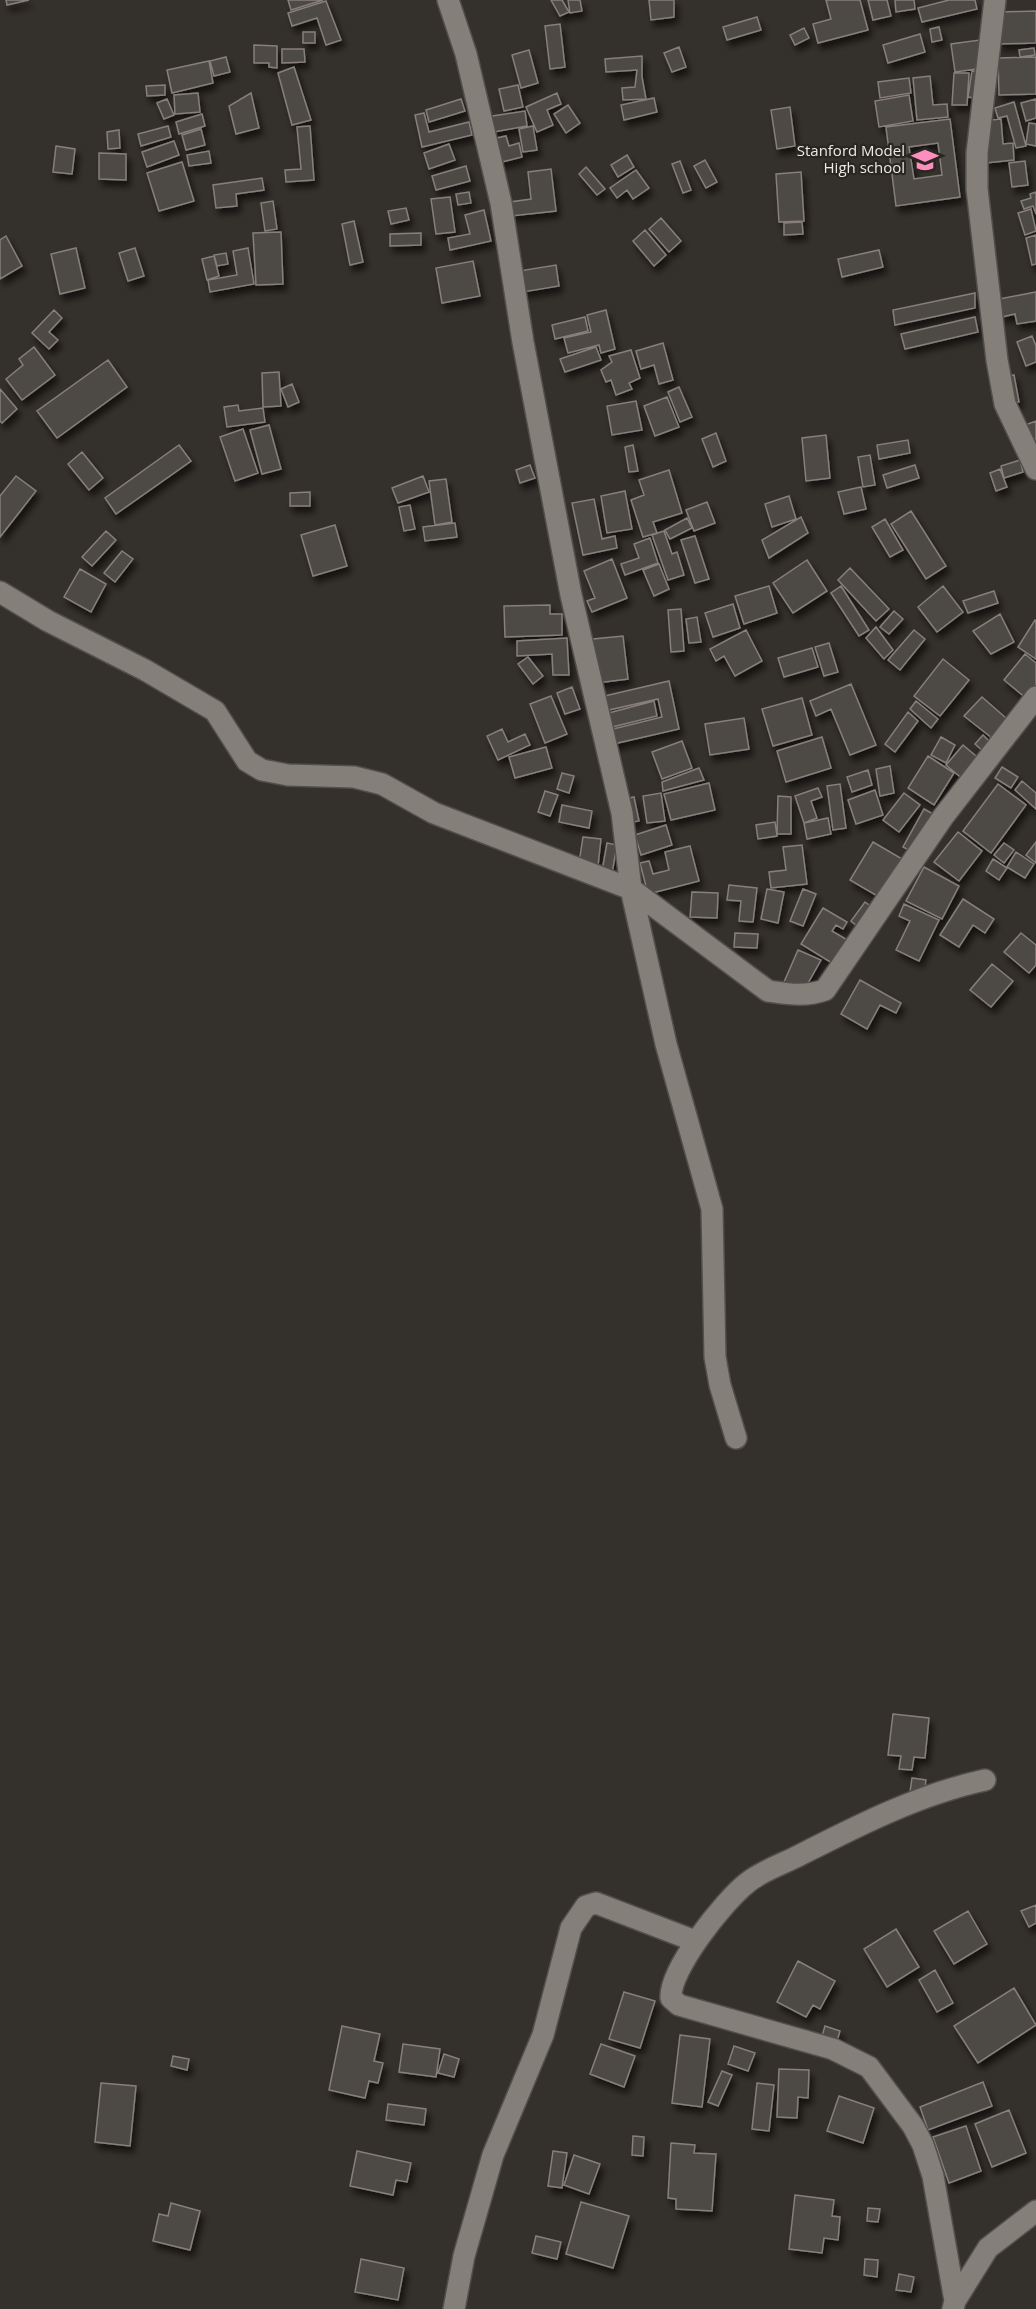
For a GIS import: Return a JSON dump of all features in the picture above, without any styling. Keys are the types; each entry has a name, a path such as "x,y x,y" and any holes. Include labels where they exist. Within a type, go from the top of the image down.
{"street":[{"path":"448,0 466,54 501,203 523,342 571,595 622,813 631,889 666,1044 712,1209 715,1357 720,1385 736,1438"},
{"path":"995,0 977,153 977,189 997,360 1005,404 1036,469"},
{"path":"0,592 48,621 145,670 215,711 247,761 262,770 281,775 354,777 382,784 434,813 631,889 768,991 809,996 825,990 943,818 1036,697"},
{"path":"954,2305 933,2176 923,2145 913,2126 869,2067 833,2049 679,2005 671,1998 670,1989 695,1941 748,1882 884,1815 950,1788 985,1780"},
{"path":"454,2309 464,2256 493,2155 543,2035 565,1947 579,1915 586,1906 596,1903 695,1941"},
{"path":"954,2305 988,2248 1036,2211"}],"building":[{"path":"6,0 29,0 7,5"},
{"path":"288,0 323,0 291,10"},
{"path":"551,0 562,0 569,12 560,16"},
{"path":"568,0 580,0 582,11 570,13"},
{"path":"649,0 674,0 674,17 651,20"},
{"path":"826,0 860,0 868,30 818,43 813,24 831,19"},
{"path":"868,0 887,0 891,16 873,20"},
{"path":"895,0 914,0 915,9 896,12"},
{"path":"949,0 975,0 977,9 922,22 918,8"},
{"path":"326,1 341,40 326,45 317,18 292,26 288,13"},
{"path":"1036,11 1036,43 999,44 999,12"},
{"path":"757,17 761,30 727,40 723,27"},
{"path":"560,24 565,67 550,69 545,26"},
{"path":"939,27 942,40 932,42 930,29"},
{"path":"804,28 809,38 795,45 790,35"},
{"path":"303,32 315,32 315,43 303,43"},
{"path":"920,34 925,52 888,63 883,45"},
{"path":"980,40 984,68 955,72 951,44"},
{"path":"254,45 277,46 277,68 269,67 269,63 254,63"},
{"path":"679,47 686,67 672,72 664,53"},
{"path":"1034,48 1035,55 1020,57 1019,50"},
{"path":"282,49 304,49 305,62 282,63"},
{"path":"529,50 538,83 521,88 512,55"},
{"path":"642,56 642,77 646,99 623,100 622,88 635,87 637,70 606,72 605,59"},
{"path":"226,57 230,72 214,76 210,61"},
{"path":"1036,57 1036,94 999,95 998,58"},
{"path":"209,61 213,83 172,93 167,70"},
{"path":"294,67 311,120 292,125 278,73"},
{"path":"972,71 986,73 982,99 968,97"},
{"path":"954,73 969,73 967,105 952,105"},
{"path":"930,76 933,105 947,104 948,117 917,120 913,78"},
{"path":"909,78 911,93 880,98 878,82"},
{"path":"165,85 165,95 147,96 146,86"},
{"path":"518,85 523,107 504,111 499,89"},
{"path":"198,93 200,112 175,114 174,95"},
{"path":"251,93 259,128 236,134 229,106"},
{"path":"557,93 561,104 547,110 553,125 537,132 526,107"},
{"path":"909,95 913,121 879,127 875,101"},
{"path":"654,98 657,112 624,120 621,105"},
{"path":"167,99 174,115 164,119 157,103"},
{"path":"461,99 465,111 429,122 426,110"},
{"path":"1036,99 1036,118 1026,121 1021,103"},
{"path":"1014,102 1026,146 1016,148 1007,116 998,118 995,108"},
{"path":"568,105 580,123 566,133 554,114"},
{"path":"790,107 795,146 777,149 771,110"},
{"path":"525,111 527,126 488,133 486,117"},
{"path":"424,113 429,132 469,122 472,135 422,147 415,115"},
{"path":"202,114 205,126 179,134 176,122"},
{"path":"950,119 960,197 896,206 886,127","holes":["938,143 942,175 914,179 909,147"]},
{"path":"1001,119 1003,144 1013,143 1014,160 986,163 982,121"},
{"path":"1029,123 1036,124 1036,146 1026,144"},
{"path":"168,126 171,137 141,146 138,134"},
{"path":"310,126 314,180 286,182 285,170 301,169 297,127"},
{"path":"533,126 537,150 523,152 519,129"},
{"path":"201,129 205,145 186,150 182,135"},
{"path":"119,130 120,148 108,149 107,132"},
{"path":"506,136 509,146 519,143 522,157 498,163 492,139"},
{"path":"174,141 179,155 147,167 142,152"},
{"path":"449,144 455,160 429,169 424,153"},
{"path":"56,146 75,149 72,174 53,172"},
{"path":"209,151 211,163 189,166 187,155"},
{"path":"99,153 126,154 126,180 99,179"},
{"path":"627,155 634,167 618,177 611,165"},
{"path":"705,160 717,182 706,188 694,166"},
{"path":"680,161 691,190 683,193 672,164"},
{"path":"1025,161 1028,185 1012,187 1009,163"},
{"path":"182,162 194,201 159,211 147,173"},
{"path":"466,166 470,181 436,190 432,176"},
{"path":"586,167 605,189 597,195 579,174"},
{"path":"551,169 556,211 511,216 510,202 531,199 528,172"},
{"path":"636,170 649,188 633,199 627,190 617,198 610,188"},
{"path":"801,172 804,221 779,222 776,174"},
{"path":"262,178 264,190 236,194 237,206 216,208 213,185"},
{"path":"469,192 471,203 458,205 456,194"},
{"path":"1036,192 1036,214 1033,206 1024,209 1021,201 1031,198 1030,194"},
{"path":"450,197 455,232 436,234 431,199"},
{"path":"273,201 277,229 265,231 261,203"},
{"path":"406,208 409,220 391,224 388,211"},
{"path":"1031,209 1036,231 1025,235 1018,213"},
{"path":"484,210 491,241 450,250 448,238 470,234 465,215"},
{"path":"661,218 681,241 669,252 649,229"},
{"path":"354,221 363,262 350,265 342,224"},
{"path":"802,222 803,234 784,235 784,223"},
{"path":"645,230 666,255 654,266 633,241"},
{"path":"281,232 283,284 256,285 253,233"},
{"path":"421,233 421,245 390,246 390,234"},
{"path":"1036,235 1036,264 1032,265 1026,238"},
{"path":"6,236 22,266 0,279 0,240"},
{"path":"76,248 85,288 60,294 51,254"},
{"path":"135,248 144,276 128,281 119,253"},
{"path":"248,248 254,284 210,292 208,280 237,275 233,251"},
{"path":"879,250 883,267 842,277 838,259"},
{"path":"226,253 228,264 217,266 214,255"},
{"path":"214,256 219,276 207,280 202,259"},
{"path":"473,261 480,296 442,303 436,268"},
{"path":"556,265 559,286 523,292 519,271"},
{"path":"1036,292 1036,321 1017,324 1015,314 1002,317 999,299"},
{"path":"975,293 975,308 895,325 893,310"},
{"path":"54,310 62,318 49,332 58,340 49,349 32,333"},
{"path":"606,310 615,349 601,353 599,345 568,353 564,338 591,332 587,315"},
{"path":"585,317 588,331 555,339 552,325"},
{"path":"975,317 978,332 905,349 901,334"},
{"path":"1032,336 1036,346 1036,362 1026,366 1017,342"},
{"path":"663,343 673,380 659,384 654,365 641,369 636,351"},
{"path":"34,347 55,375 22,400 6,379 23,365 19,359"},
{"path":"596,347 601,360 565,372 560,359"},
{"path":"631,350 640,378 629,383 632,389 616,395 611,380 606,382 601,370 612,362 609,356"},
{"path":"108,360 127,387 57,438 37,411"},
{"path":"279,372 281,406 263,407 262,373"},
{"path":"1014,375 1019,402 1009,404 1004,377"},
{"path":"292,384 299,402 288,407 281,389"},
{"path":"679,387 692,417 680,422 668,392"},
{"path":"0,389 17,409 2,423 0,421"},
{"path":"667,397 679,427 655,436 644,406"},
{"path":"636,401 642,430 612,435 607,406"},
{"path":"238,405 239,411 263,408 265,422 227,427 224,407"},
{"path":"1036,421 1036,461 1025,425"},
{"path":"269,425 281,469 262,474 250,430"},
{"path":"243,429 258,473 235,481 220,437"},
{"path":"716,433 726,461 713,467 702,439"},
{"path":"826,435 830,478 806,481 802,438"},
{"path":"908,440 910,453 879,459 877,445"},
{"path":"179,445 191,461 116,514 105,498"},
{"path":"633,445 638,471 629,472 625,447"},
{"path":"82,452 103,478 89,490 68,464"},
{"path":"870,455 875,485 863,487 858,457"},
{"path":"1020,460 1023,472 1004,478 1001,466"},
{"path":"530,465 535,478 520,483 516,470"},
{"path":"915,465 919,478 887,488 883,475"},
{"path":"1000,469 1007,487 996,491 990,473"},
{"path":"669,470 682,513 653,522 657,533 643,537 631,500 644,495 639,480"},
{"path":"16,476 36,491 0,537 0,496"},
{"path":"423,476 429,492 398,503 392,488"},
{"path":"446,479 452,522 435,525 429,481"},
{"path":"861,487 866,509 844,514 838,492"},
{"path":"625,491 632,529 607,533 601,496"},
{"path":"310,492 310,506 290,506 290,493"},
{"path":"789,496 796,519 772,527 765,504"},
{"path":"594,499 602,539 615,536 617,548 583,555 572,503"},
{"path":"707,502 715,523 694,531 686,510"},
{"path":"410,505 415,529 404,531 399,507"},
{"path":"911,511 946,566 926,579 891,524"},
{"path":"801,517 808,533 769,558 762,540"},
{"path":"687,518 692,528 670,539 665,530"},
{"path":"885,519 903,550 890,557 872,527"},
{"path":"455,523 457,537 425,541 423,527"},
{"path":"335,525 347,566 313,576 301,535"},
{"path":"106,531 116,540 92,566 82,557"},
{"path":"664,531 672,554 677,552 684,575 668,580 652,535"},
{"path":"695,536 709,579 695,583 681,540"},
{"path":"650,538 658,563 625,575 621,564 639,558 634,544"},
{"path":"122,551 133,559 115,582 104,573"},
{"path":"612,559 627,598 592,612 587,601 595,598 584,571"},
{"path":"807,560 827,591 793,613 773,583"},
{"path":"659,564 669,589 654,596 643,570"},
{"path":"850,568 889,609 876,621 838,580"},
{"path":"80,569 106,584 91,612 64,597"},
{"path":"769,586 777,613 744,624 735,596"},
{"path":"841,586 869,630 859,636 831,593"},
{"path":"943,586 963,612 937,632 918,607"},
{"path":"994,591 998,603 968,613 963,601"},
{"path":"733,604 740,628 713,637 705,613"},
{"path":"550,605 550,614 562,614 562,635 505,637 504,606"},
{"path":"681,609 684,651 671,652 668,610"},
{"path":"894,611 903,619 889,634 880,627"},
{"path":"1000,614 1014,642 991,654 973,631"},
{"path":"697,617 701,642 689,643 686,619"},
{"path":"1036,620 1036,659 1018,647"},
{"path":"876,627 893,650 884,659 866,638"},
{"path":"746,630 762,661 735,676 724,656 716,661 710,649"},
{"path":"914,630 925,639 900,670 888,660"},
{"path":"623,636 628,679 597,683 593,639"},
{"path":"567,638 569,675 553,675 552,654 517,656 517,641"},
{"path":"829,643 838,672 824,676 815,647"},
{"path":"812,648 818,667 784,677 778,658"},
{"path":"1025,654 1036,663 1036,688 1027,699 1004,680"},
{"path":"528,657 543,676 533,684 518,664"},
{"path":"943,659 969,680 940,716 914,696"},
{"path":"669,681 679,729 609,745 605,731 662,717 658,699 600,712 596,698"},
{"path":"851,684 876,745 850,755 831,709 816,716 810,701"},
{"path":"572,687 580,709 565,714 557,693"},
{"path":"551,696 567,734 545,743 530,704"},
{"path":"982,697 1006,718 992,738 964,716"},
{"path":"802,698 812,735 773,746 762,709"},
{"path":"654,701 657,716 604,729 601,715"},
{"path":"916,701 938,719 931,728 910,709"},
{"path":"908,712 918,721 895,752 885,744"},
{"path":"744,718 749,749 710,755 705,724"},
{"path":"502,729 508,742 525,734 530,745 498,760 487,736"},
{"path":"983,735 994,746 987,755 975,744"},
{"path":"822,737 831,768 786,782 777,751"},
{"path":"941,737 955,745 946,763 931,755"},
{"path":"682,741 692,768 662,779 652,752"},
{"path":"963,745 982,761 965,781 946,765"},
{"path":"546,747 552,768 515,778 509,757"},
{"path":"928,756 954,773 934,805 908,788"},
{"path":"890,766 894,793 880,796 876,769"},
{"path":"1002,767 1018,777 1011,788 995,778"},
{"path":"699,768 704,780 663,791 662,782"},
{"path":"868,770 872,785 852,792 847,777"},
{"path":"562,773 574,776 569,793 557,789"},
{"path":"1022,781 1036,793 1036,809 1015,790"},
{"path":"709,783 715,810 671,820 664,794"},
{"path":"840,784 846,828 833,830 827,786"},
{"path":"998,784 1026,805 991,853 963,831"},
{"path":"818,788 822,797 811,801 817,818 804,823 795,796"},
{"path":"875,790 883,815 856,824 848,800"},
{"path":"545,791 558,795 550,816 538,812"},
{"path":"661,793 665,821 647,823 643,796"},
{"path":"904,793 920,805 899,832 883,820"},
{"path":"778,796 791,797 791,834 777,834"},
{"path":"634,797 639,821 628,823 624,799"},
{"path":"562,805 592,811 589,828 559,822"},
{"path":"924,809 935,815 914,853 903,847"},
{"path":"828,818 831,834 807,839 804,823"},
{"path":"775,822 777,836 758,839 756,825"},
{"path":"666,825 672,845 641,855 635,835"},
{"path":"958,832 982,851 959,881 934,862"},
{"path":"583,837 601,839 598,866 579,863"},
{"path":"873,842 902,859 879,897 850,880"},
{"path":"1036,842 1036,863 1026,855"},
{"path":"607,843 617,845 612,873 602,871"},
{"path":"1004,843 1014,850 1004,863 994,855"},
{"path":"802,845 807,884 771,888 769,872 786,870 783,847"},
{"path":"690,846 699,881 648,894 640,863 649,861 653,874 669,870 665,852"},
{"path":"1016,852 1034,864 1025,878 1007,867"},
{"path":"993,859 1007,868 999,880 986,871"},
{"path":"924,867 959,886 942,919 906,901"},
{"path":"729,885 757,888 753,922 739,921 741,901 727,900"},
{"path":"767,889 784,892 778,923 761,919"},
{"path":"803,889 816,894 803,926 790,921"},
{"path":"692,892 718,893 717,918 690,917"},
{"path":"963,899 994,919 985,933 973,925 959,947 940,935"},
{"path":"865,902 876,910 862,930 851,921"},
{"path":"904,904 939,920 919,961 896,950 910,921 899,916"},
{"path":"823,908 847,922 843,929 836,925 832,931 854,944 840,968 801,944"},
{"path":"735,933 758,934 757,948 734,947"},
{"path":"1021,933 1036,945 1036,965 1029,973 1004,952"},
{"path":"798,950 821,960 803,992 781,989"},
{"path":"992,964 1013,981 991,1007 970,990"},
{"path":"860,980 901,1003 896,1013 880,1005 867,1029 841,1014"},
{"path":"893,1714 929,1718 925,1758 914,1757 912,1770 899,1769 901,1756 888,1755"},
{"path":"912,1778 926,1780 924,1794 910,1792"},
{"path":"1036,1905 1036,1923 1029,1927 1021,1911"},
{"path":"968,1911 987,1944 954,1964 934,1931"},
{"path":"896,1929 919,1967 887,1987 864,1949"},
{"path":"798,1961 835,1981 820,2009 813,2005 806,2017 777,2002"},
{"path":"935,1970 953,2003 937,2012 919,1980"},
{"path":"1014,1988 1036,2025 978,2063 954,2026"},
{"path":"624,1992 655,2001 640,2048 609,2039"},
{"path":"342,2026 380,2034 374,2061 383,2063 378,2083 369,2081 365,2098 329,2090"},
{"path":"825,2026 840,2031 837,2041 822,2036"},
{"path":"680,2035 710,2039 702,2107 672,2103"},
{"path":"403,2044 440,2049 436,2077 399,2072"},
{"path":"601,2044 635,2056 624,2087 590,2074"},
{"path":"734,2046 755,2053 748,2071 728,2064"},
{"path":"444,2054 459,2059 454,2077 438,2073"},
{"path":"173,2056 189,2059 187,2070 171,2066"},
{"path":"779,2069 809,2070 808,2098 798,2097 797,2118 777,2117"},
{"path":"722,2071 732,2075 718,2106 708,2102"},
{"path":"983,2082 992,2106 928,2130 920,2107"},
{"path":"101,2083 136,2086 130,2146 95,2142"},
{"path":"757,2083 774,2085 769,2131 752,2129"},
{"path":"839,2096 874,2108 863,2143 827,2131"},
{"path":"388,2104 426,2109 424,2125 386,2120"},
{"path":"1009,2110 1026,2153 992,2167 975,2124"},
{"path":"966,2126 981,2171 949,2183 933,2137"},
{"path":"633,2136 644,2137 643,2156 632,2155"},
{"path":"671,2143 695,2145 694,2153 716,2154 712,2211 676,2209 676,2199 668,2198"},
{"path":"357,2151 411,2163 407,2182 396,2180 393,2195 350,2186"},
{"path":"553,2151 567,2153 562,2188 548,2186"},
{"path":"574,2155 600,2164 589,2194 564,2185"},
{"path":"795,2195 834,2200 832,2216 840,2217 838,2240 824,2238 822,2253 789,2249"},
{"path":"581,2202 629,2216 613,2268 566,2254"},
{"path":"171,2203 200,2211 190,2250 153,2241 159,2214 168,2216"},
{"path":"868,2208 880,2209 878,2222 867,2221"},
{"path":"536,2236 561,2242 557,2259 532,2253"},
{"path":"361,2259 404,2268 398,2300 355,2292"},
{"path":"865,2259 878,2260 877,2277 864,2275"},
{"path":"899,2274 914,2277 911,2292 896,2290"}],"place":[{"name":"Stanford Model High school","path":"925,160"}]}
